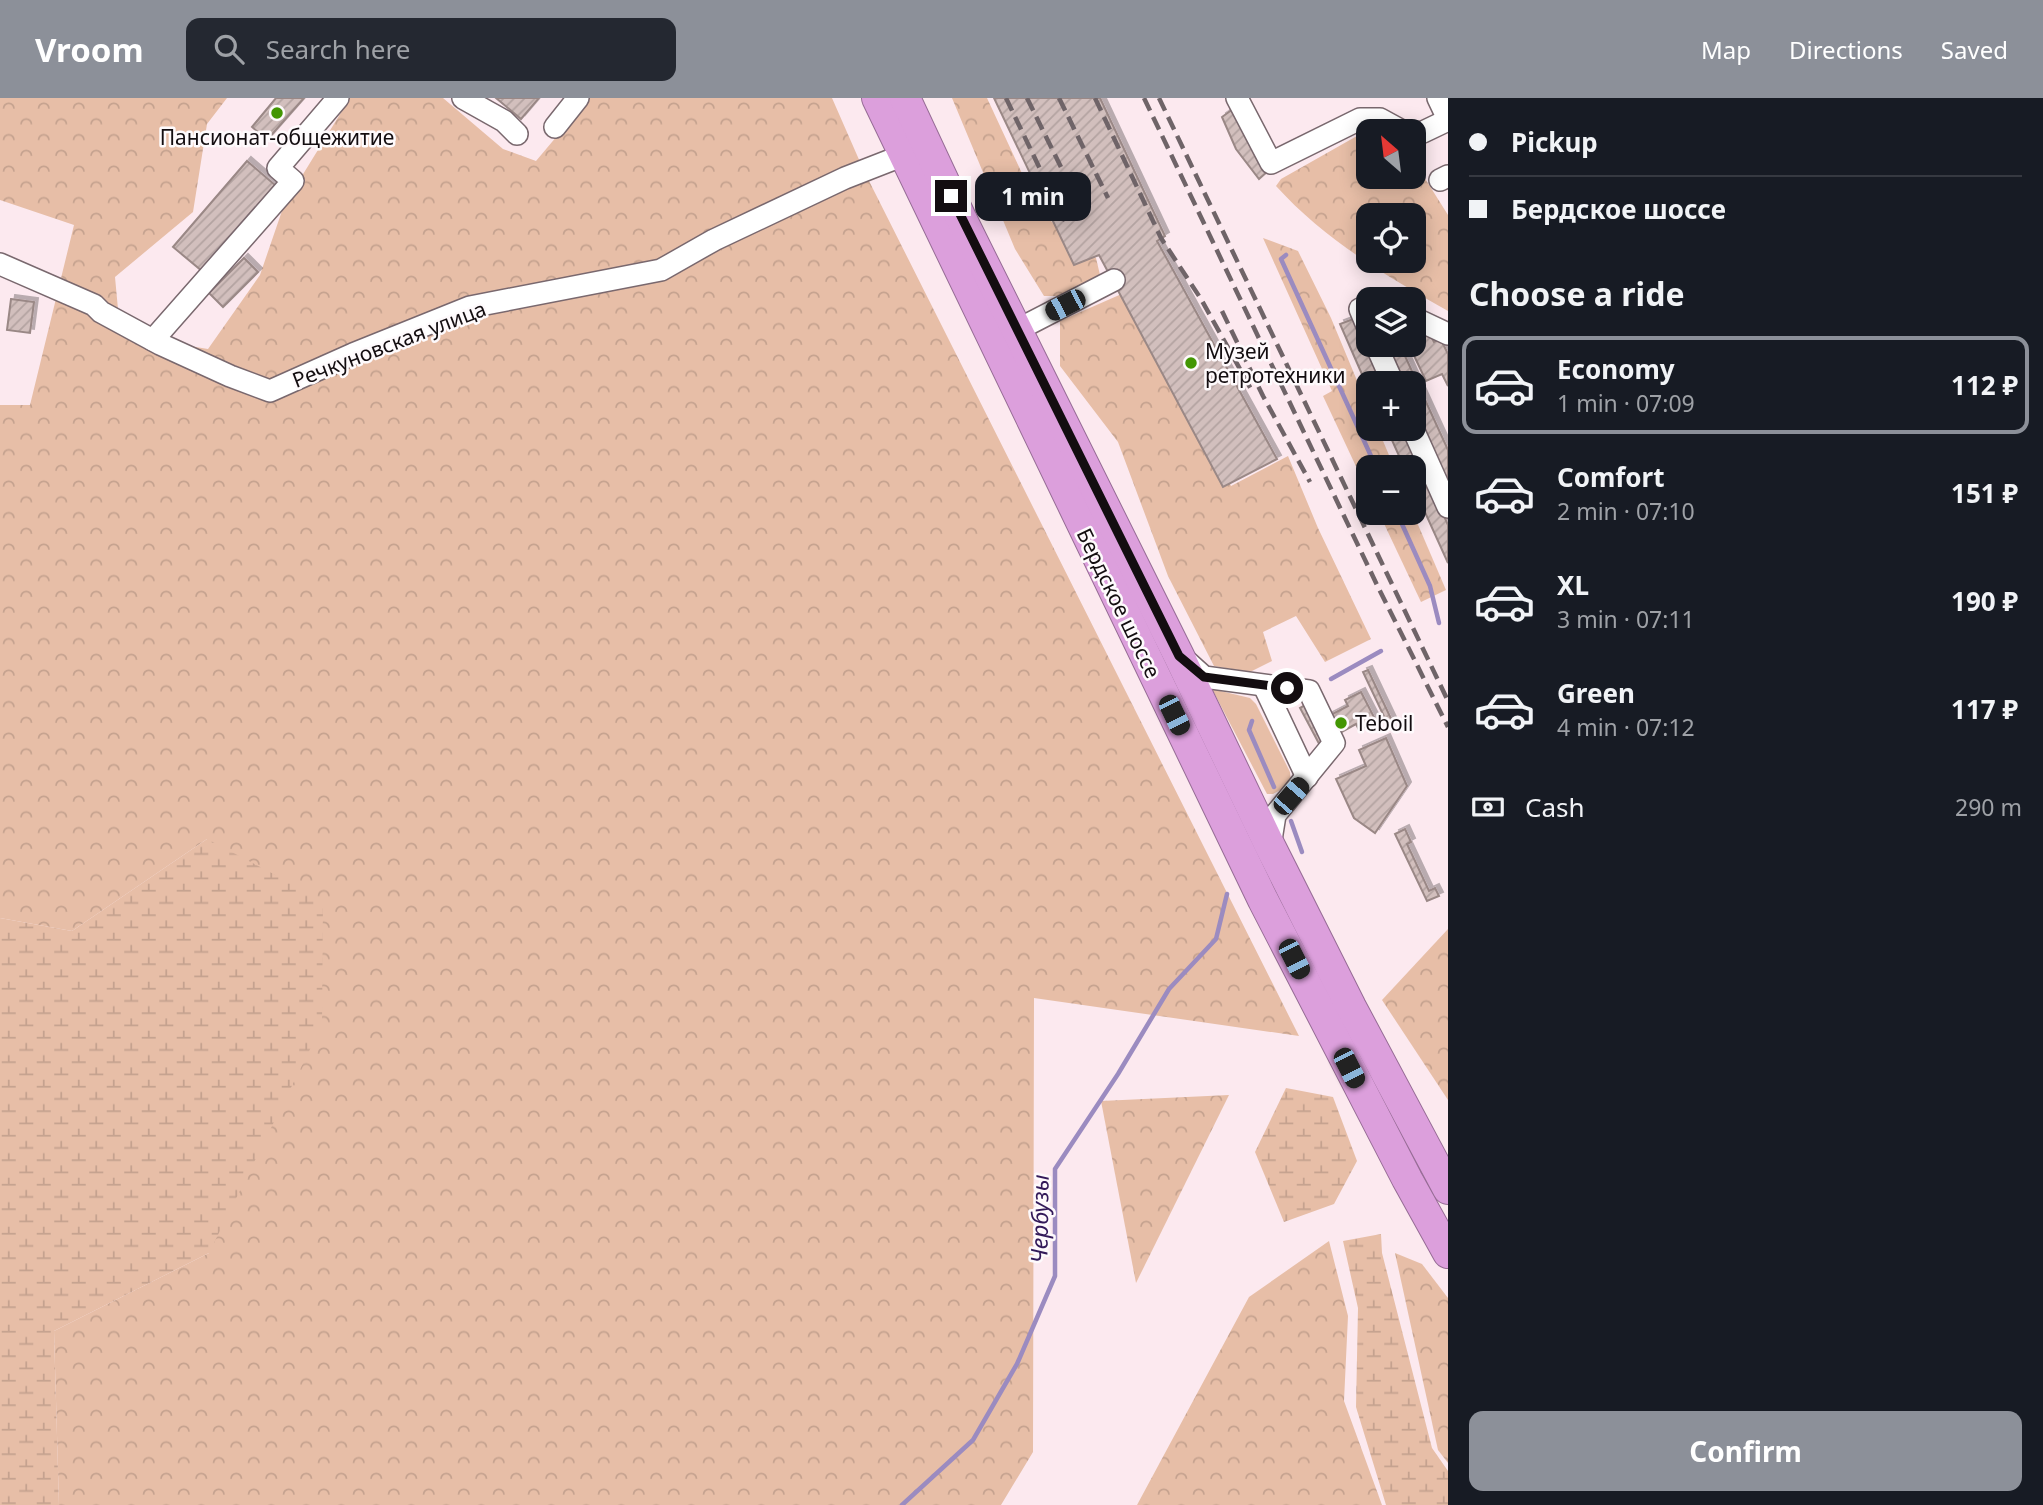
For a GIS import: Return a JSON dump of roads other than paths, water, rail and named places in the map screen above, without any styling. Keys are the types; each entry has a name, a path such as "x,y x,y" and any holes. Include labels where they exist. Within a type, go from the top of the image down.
{"highway":[{"name":"Бердское шоссе","path":"877,98 1145,656 1317,972 1448,1189"},
{"name":"Бердское шоссе","path":"905,98 1270,846 1317,972 1407,1179 1448,1253"}],"street":[{"path":"153,340 293,180 278,168 338,98"},
{"path":"463,98 504,121 517,134"},
{"path":"555,127 578,98"},
{"path":"1237,98 1271,163 1356,121"},
{"path":"1426,130 1448,119 1438,98"},
{"name":"Речкуновская улица","path":"0,264 94,305 153,340 230,376 270,391 470,307 661,270 714,240 845,178 905,155"},
{"path":"1017,330 1114,280"},
{"path":"1426,324 1448,334"},
{"path":"1418,441 1448,507"},
{"path":"1179,656 1204,677 1309,691 1334,743 1275,815 1270,846"},
{"path":"1264,686 1307,777"}],"waterway":[{"path":"1286,255 1281,259 1371,455"},
{"path":"1402,525 1430,586 1439,623"},
{"path":"1331,679 1381,651"},
{"path":"1252,721 1249,730 1274,787"},
{"path":"1291,821 1302,852"},
{"name":"Чербузы","path":"902,1505 973,1440 1017,1364 1055,1276 1055,1169 1118,1074 1169,989 1216,939 1227,894"}],"railway":[{"path":"1006,98 1065,221"},
{"path":"1027,98 1083,212"},
{"path":"1059,98 1108,198"},
{"path":"1095,98 1161,238 1201,299 1251,389"},
{"path":"1144,98 1378,587 1448,727"},
{"path":"1159,98 1448,701"},
{"path":"1222,311 1263,396 1310,482"}],"place":[{"name":"Пансионат-общежитие","path":"277,113"},
{"name":"Музей ретротехники","path":"1191,363"},
{"name":"Teboil","path":"1341,723"}]}
